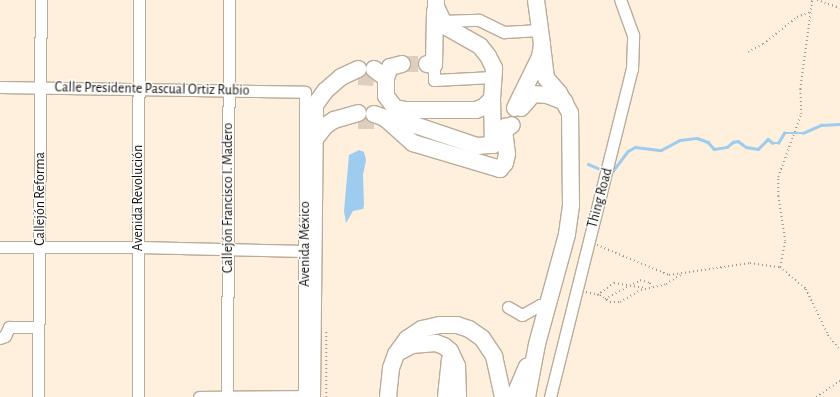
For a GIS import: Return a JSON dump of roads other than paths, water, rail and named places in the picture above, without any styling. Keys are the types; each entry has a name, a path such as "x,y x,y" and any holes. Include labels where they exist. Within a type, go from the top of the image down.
{"highway":[{"path":"514,397 537,344 549,304 567,234 571,205 571,125 565,102 546,78 536,0"},
{"path":"431,65 438,9"},
{"path":"438,9 445,26 480,46 494,68 492,99 493,145"},
{"path":"541,37 540,57 517,109 533,94 547,95 565,102"},
{"path":"402,64 390,67 378,75 386,96 395,108 405,110 476,110 484,107 492,99"},
{"path":"308,396 315,105 358,73"},
{"path":"315,139 358,117"},
{"path":"378,118 406,122 477,146 493,145 508,126 507,154 505,163 500,169 413,143 378,118"},
{"path":"388,397 391,368 396,354 407,339 422,329 440,325 457,325 469,329 482,338 494,356 504,397"},
{"path":"396,354 412,345 426,343 444,346 450,351 457,366 458,397"},
{"path":"528,397 537,344"},
{"path":"446,397 450,351"}],"street":[{"name":"Callejón Reforma","path":"38,397 41,0"},
{"name":"Avenida Revolución","path":"138,397 139,0"},
{"name":"Callejón Francisco I. Madero","path":"227,396 229,0"},
{"name":"Thing Road","path":"550,397 632,69 633,35 620,0"},
{"path":"438,9 479,20 504,32 541,37"},
{"path":"431,65 434,80 493,77"},
{"name":"Calle Presidente Pascual Ortiz Rubio","path":"0,87 139,88 305,92"},
{"name":"Avenida México","path":"305,92 305,251 308,396"},
{"path":"0,248 39,249 138,247 305,251"},
{"path":"508,307 522,315 540,305 549,304"},
{"path":"0,338 5,336 9,327 38,327"},
{"path":"199,397 308,396"}],"water":[{"path":"359,150 364,152 366,160 363,175 364,205 363,209 353,211 346,223 344,211 349,155"}],"waterway":[{"path":"612,172 628,151 635,147 661,150 680,140 697,138 708,142 714,149 727,147 733,142 738,141 746,147 758,149 768,139 773,143 778,143 784,133 803,133 821,125 840,124"},
{"path":"588,164 598,168"}],"tunnel":[{"path":"402,64 427,64"},
{"path":"358,77 374,78"},
{"path":"358,121 374,121"}]}
